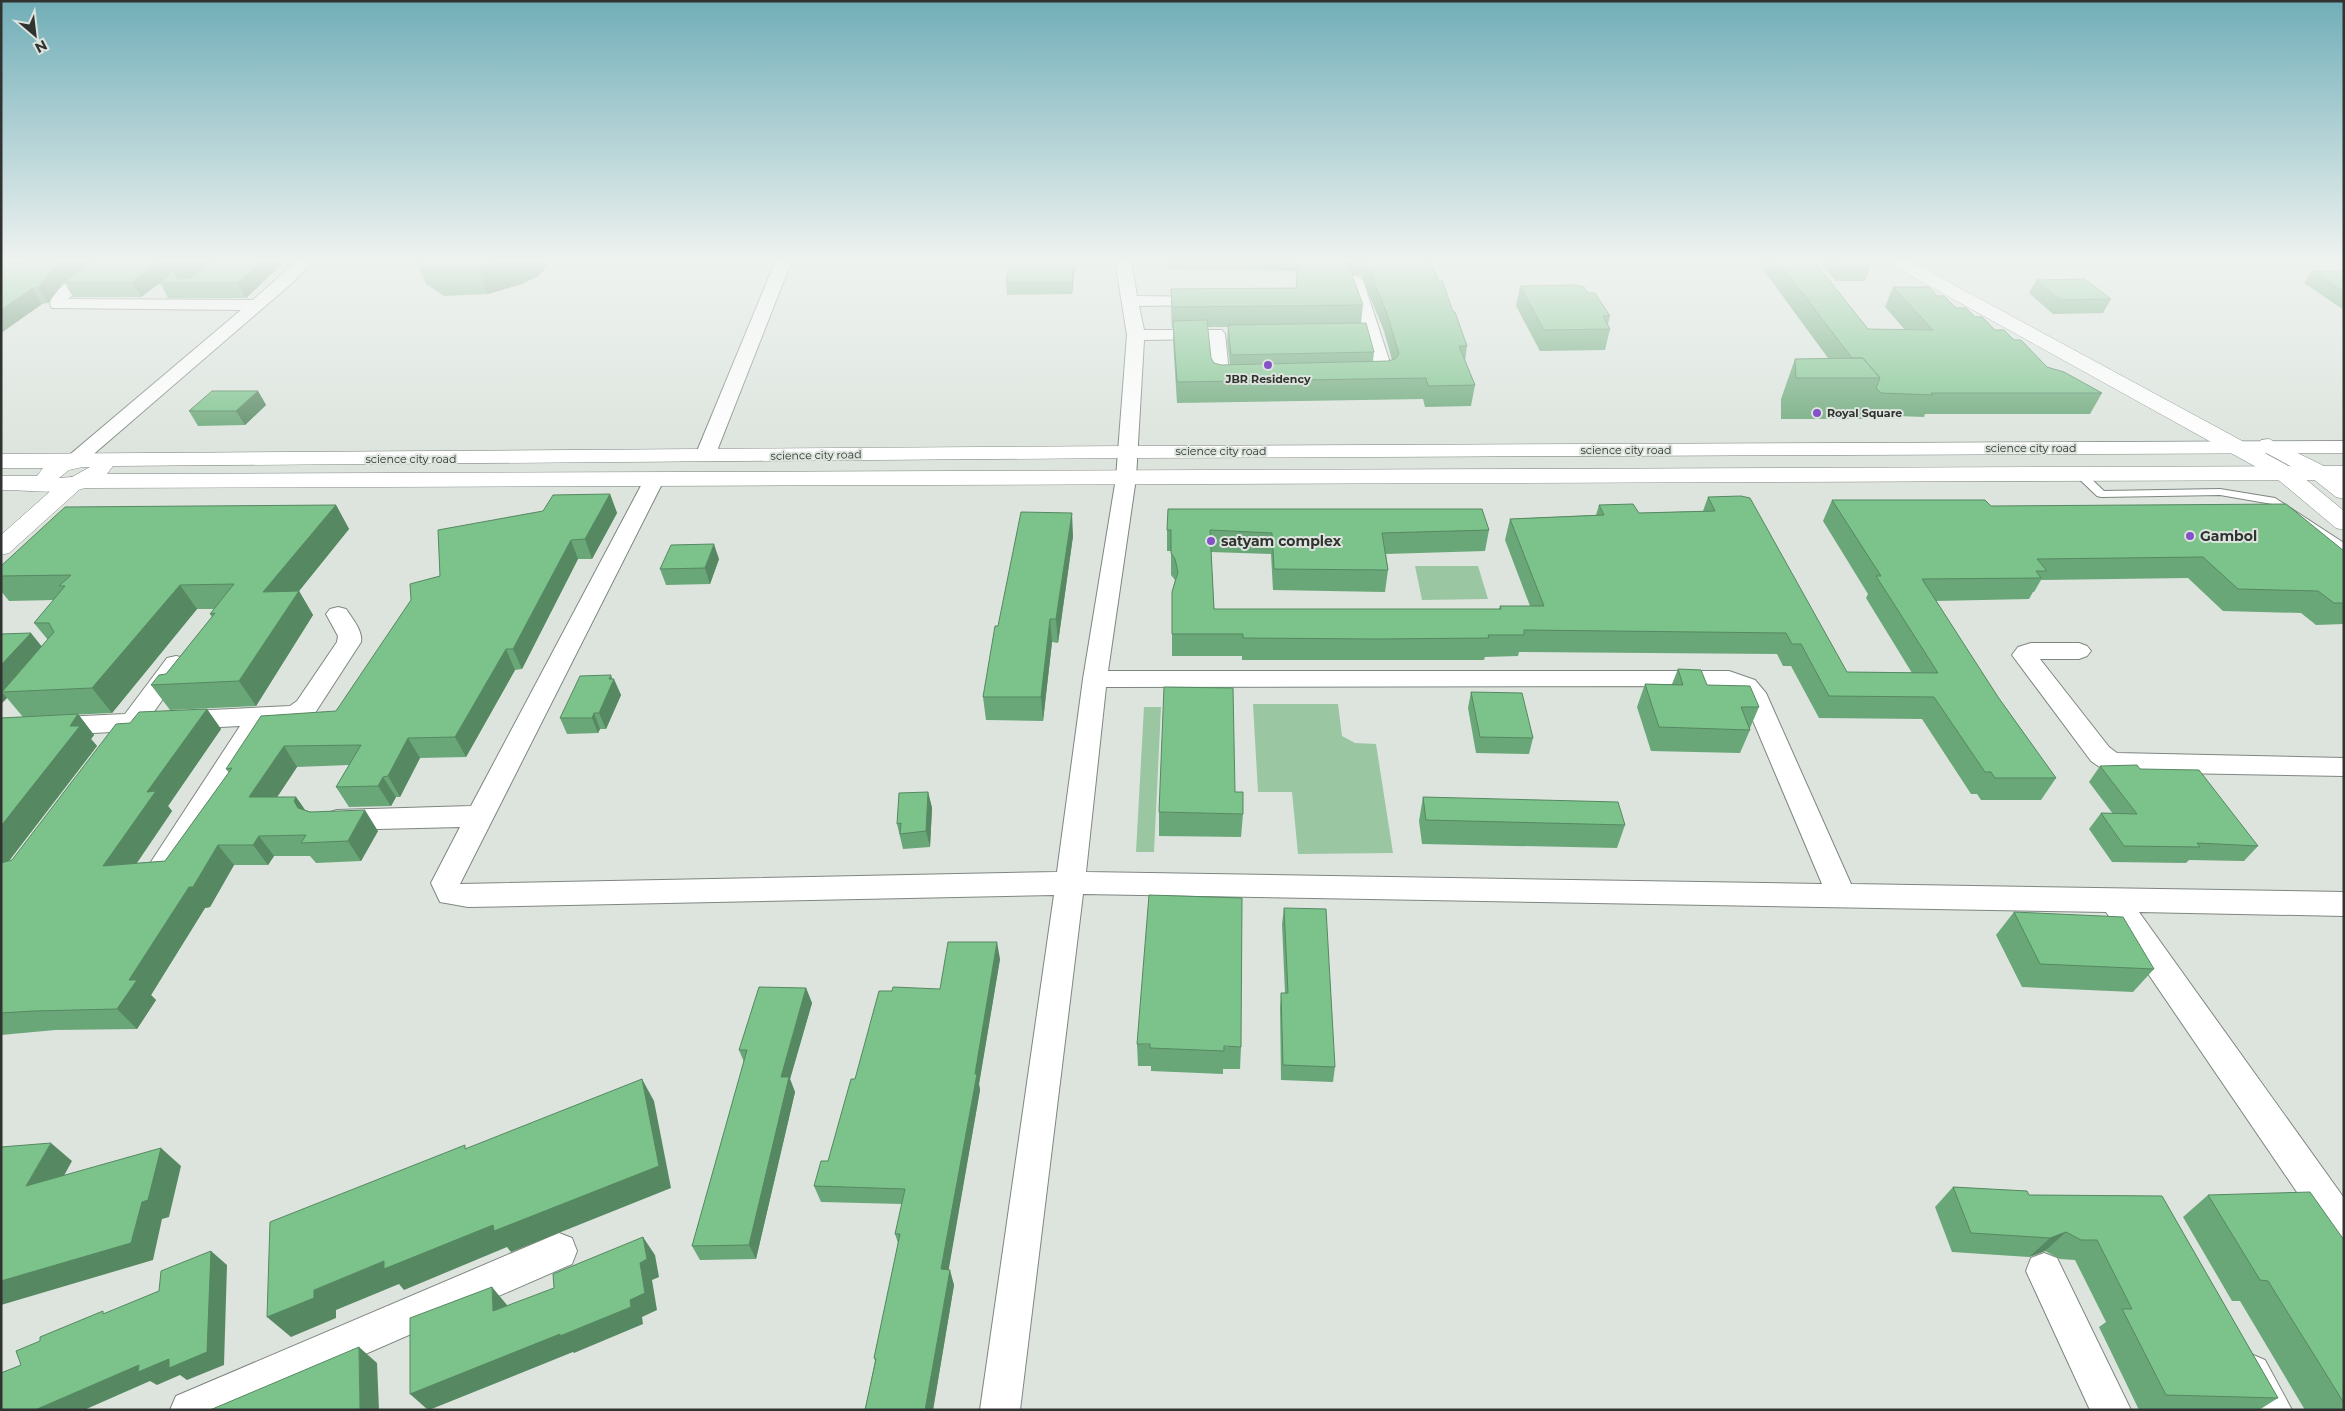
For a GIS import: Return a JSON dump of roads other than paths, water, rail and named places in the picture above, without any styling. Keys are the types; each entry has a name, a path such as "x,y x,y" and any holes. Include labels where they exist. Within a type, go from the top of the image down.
{"main road":[{"path":"2016,326 2284,473 2344,523"},
{"path":"2046,326 2320,473 2344,492"},
{"name":"science city road","path":"69,477 100,470 102,462 98,460 705,456 1127,465 2236,447 2344,447"},
{"path":"1,461 69,477"},
{"path":"1,483 69,477 654,480 1127,465 2080,474 2344,473"},
{"path":"1,548 69,477"}],"street":[{"path":"69,477 233,326"},
{"path":"705,456 757,326"},
{"path":"1000,1410 1095,679 1127,465 1136,335 1134,326"},
{"path":"1346,376 1385,375 1372,326"},
{"path":"1354,332 1374,332"},
{"path":"1216,334 1221,378 1260,378"},
{"path":"1136,335 1236,334"},
{"path":"654,480 445,884 450,894 478,896 1070,883 2344,904"},
{"path":"5,725 132,723 297,713 306,707 348,642 350,636 338,614"},
{"path":"108,754 188,648"},
{"path":"2079,651 2031,651 2026,652 2024,655 2100,754 2110,761 2130,764 2344,767"},
{"path":"1095,679 1718,678 1736,680 1748,686 1754,693 1842,896"},
{"path":"163,865 260,716"},
{"path":"324,820 479,816"},
{"path":"2115,900 2344,1229"},
{"path":"190,1410 560,1251"},
{"path":"2044,1271 2111,1410"},
{"path":"2232,1341 2272,1410"}],"lane":[{"path":"2080,474 2101,494 2220,492 2274,501 2344,548"}],"place":[{"name":"JBR Residency","path":"1268,365"},
{"name":"Royal Square","path":"1817,413"},
{"name":"Gambol","path":"2190,536"},
{"name":"satyam complex","path":"1211,541"}]}
